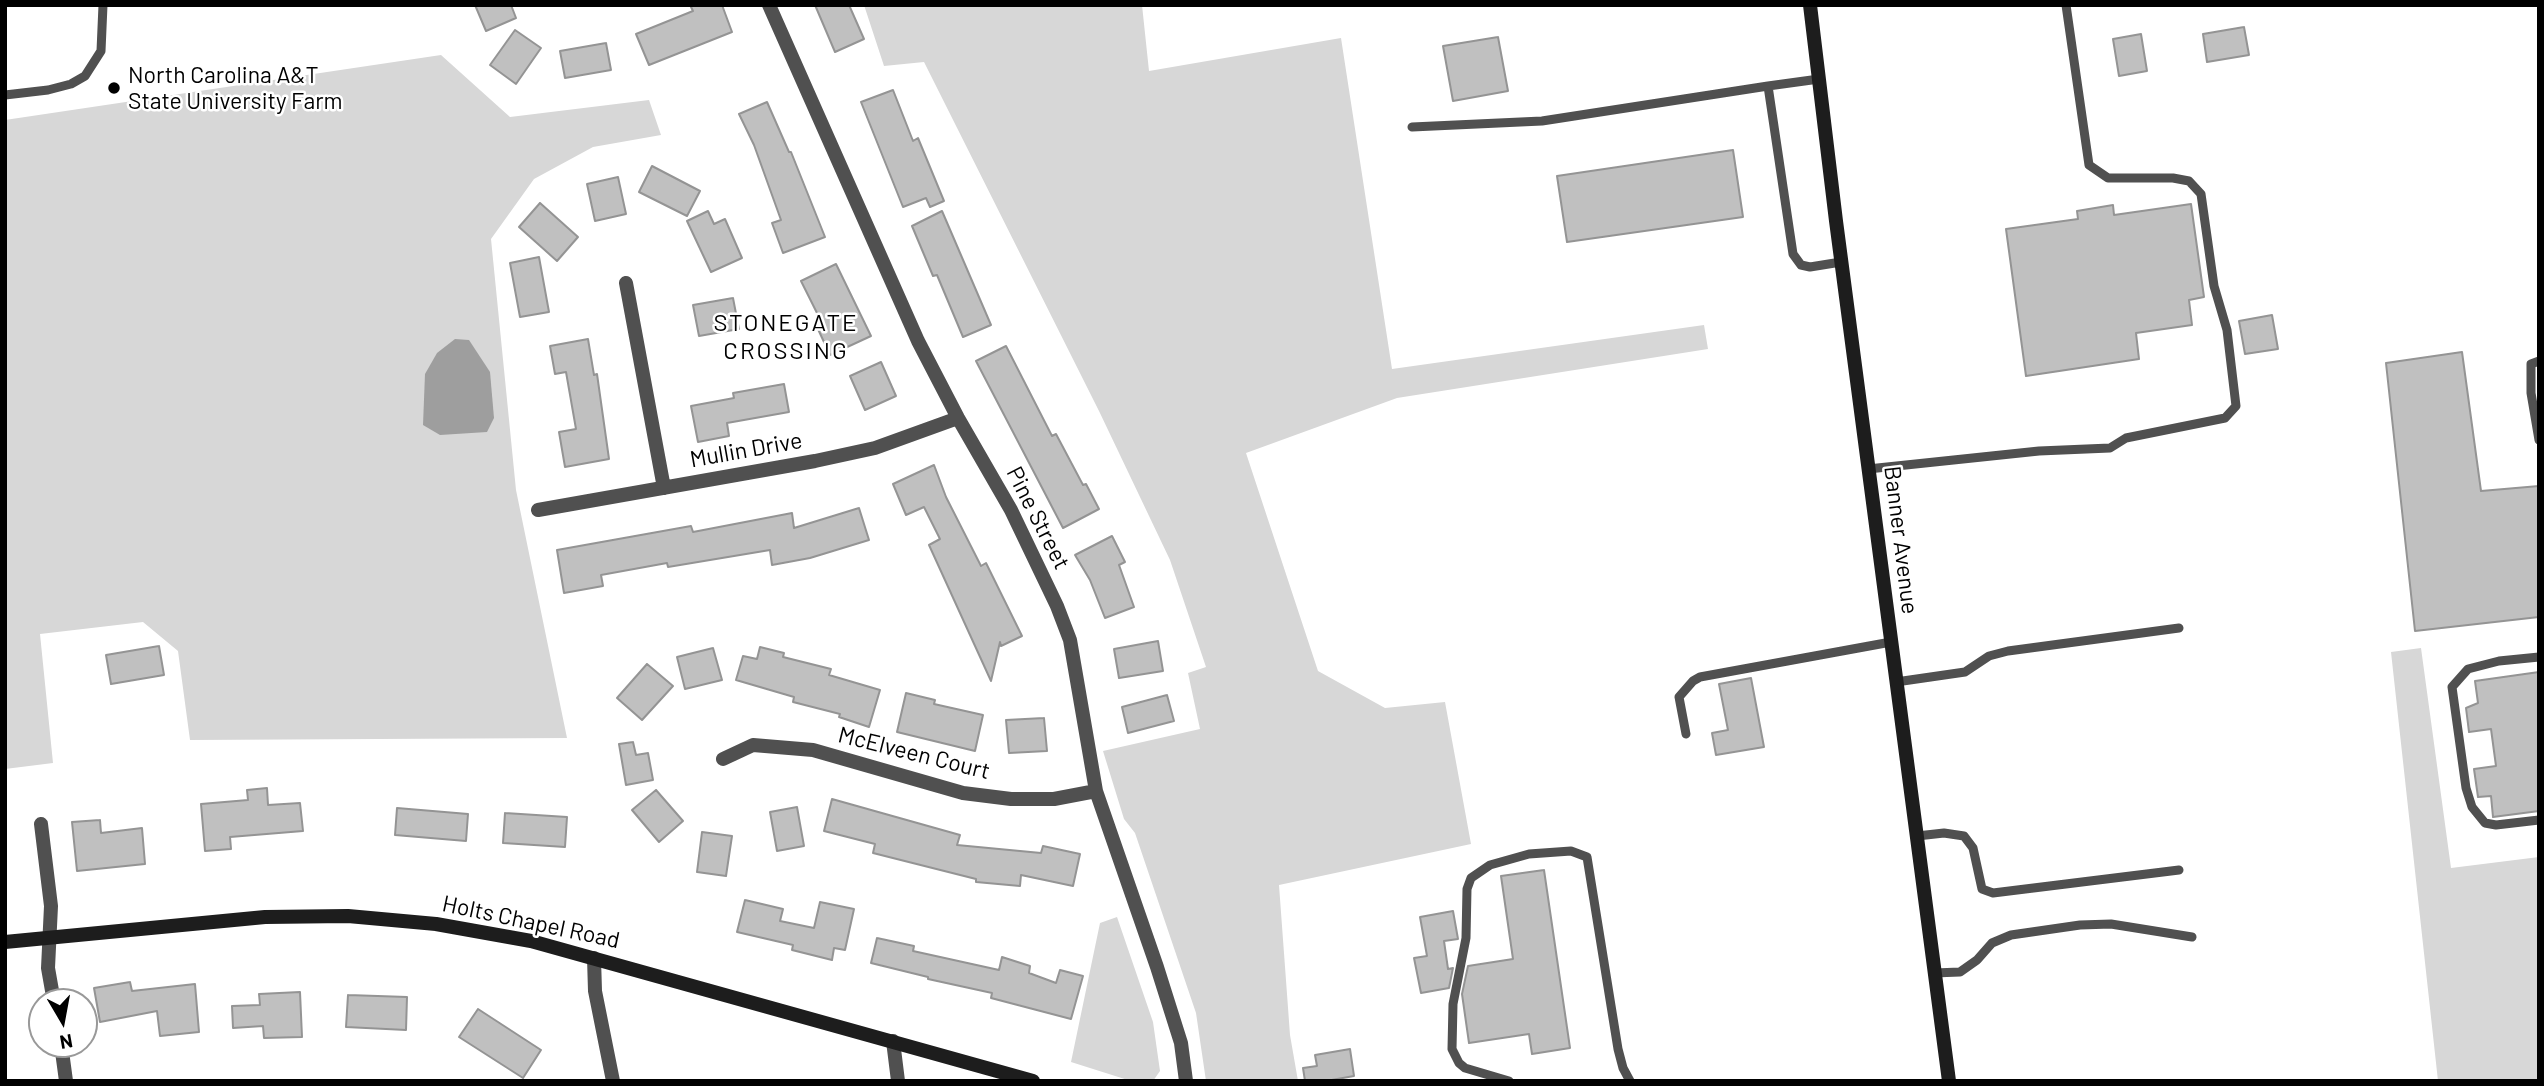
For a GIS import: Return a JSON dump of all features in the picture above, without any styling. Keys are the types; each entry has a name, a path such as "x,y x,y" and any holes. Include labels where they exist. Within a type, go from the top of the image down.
{"street":[{"name":"Pine Street","path":"769,5 918,341 1017,522 1057,606 1070,640 1096,791 1181,1043 1186,1081"},
{"name":"Banner Avenue","path":"1810,5 1949,1081"},
{"path":"626,283 664,488"},
{"name":"Mullin Drive","path":"538,509 874,448 958,418"},
{"name":"McElveen Court","path":"723,759 753,745 813,750 963,793 1011,799 1054,799 1096,791"},
{"path":"41,824 51,905 48,968 52,988"},
{"name":"Holts Chapel Road","path":"5,942 253,918 348,916 436,924 531,941 1033,1081"},
{"path":"594,958 595,991 613,1081"},
{"path":"893,1041 898,1081"},
{"path":"63,1058 66,1081"}],"lane":[{"path":"5,95 48,90 71,84 85,76 101,51 103,5"},
{"path":"1868,469 2039,451 2110,448 2126,439 2225,418 2236,406 2227,330 2214,286 2201,194 2189,181 2173,178 2108,178 2089,166 2066,5"},
{"path":"1412,127 1542,121 1819,79"},
{"path":"1768,86 1793,254 1801,265 1810,267 1842,262"},
{"path":"2539,361 2531,365 2531,393 2539,440"},
{"path":"1896,682 1965,672 1989,656 2008,651 2179,628"},
{"path":"1686,734 1679,697 1700,677 1891,642"},
{"path":"2539,657 2468,669 2452,687 2466,788 2472,807 2485,823 2496,825 2539,820"},
{"path":"1917,836 1944,833 1964,836 1973,848 1983,889 1993,893 2179,870"},
{"path":"1509,1081 1465,1068 1459,1063 1452,1049 1453,1004 1466,938 1467,889 1471,878 1490,866 1529,854 1571,850 1587,857 1618,1049 1630,1081"},
{"path":"1934,974 1960,971 1977,960 1992,943 2011,935 2080,925 2110,924 2192,937"}],"shaded area":[{"path":"864,5 1142,5 1149,71 1341,38 1392,369 1704,325 1708,349 1397,398 1246,453 1318,671 1385,708 1445,702 1471,844 1279,885 1290,1035 1298,1081 1206,1081 1196,1013 1135,833 1124,819 1103,751 1200,729 1188,673 1206,667 1170,560 1099,411 924,62 884,66"},
{"path":"441,55 510,117 649,100 661,135 593,147 534,179 491,239 516,490 567,738 190,740 178,651 143,622 40,634 53,763 5,769 5,120"},
{"path":"455,339 469,340 490,372 494,418 487,432 440,435 423,425 425,374 437,353"},
{"path":"2421,648 2451,868 2539,857 2539,1081 2438,1081 2391,652"},
{"path":"1117,917 1153,1022 1160,1071 1153,1081 1131,1081 1071,1062 1100,923"}],"building":[{"path":"475,5 511,5 516,18 486,31"},
{"path":"690,5 722,5 732,32 649,65 636,34 693,11"},
{"path":"815,5 849,5 864,39 835,52"},
{"path":"2244,27 2249,55 2207,62 2203,34"},
{"path":"515,30 541,48 516,84 490,65"},
{"path":"2141,34 2147,71 2119,76 2113,39"},
{"path":"1498,37 1508,91 1453,101 1443,46"},
{"path":"606,43 611,70 565,78 560,51"},
{"path":"893,90 913,141 918,138 944,201 930,207 926,198 903,207 861,102"},
{"path":"767,102 791,152 825,237 783,253 772,223 781,220 754,145 739,114"},
{"path":"1733,150 1743,217 1567,242 1557,176"},
{"path":"652,166 700,191 687,216 639,192"},
{"path":"618,177 626,214 595,221 587,184"},
{"path":"540,203 578,237 557,261 519,227"},
{"path":"2191,204 2204,297 2189,300 2192,325 2136,333 2139,359 2026,376 2006,229 2078,219 2077,211 2113,205 2114,215"},
{"path":"708,211 714,224 725,219 742,258 711,272 687,221"},
{"path":"942,211 991,325 963,337 937,275 933,276 912,226"},
{"path":"539,257 549,312 520,317 510,263"},
{"path":"836,264 871,336 830,355 817,327 823,325 801,281"},
{"path":"733,298 739,329 699,336 693,305"},
{"path":"2272,315 2278,349 2245,354 2239,321"},
{"path":"588,339 594,375 597,374 609,459 565,467 559,432 576,429 566,372 555,374 550,346"},
{"path":"1006,346 1052,436 1056,434 1099,509 1063,528 976,361"},
{"path":"2462,352 2481,491 2539,486 2539,617 2415,631 2386,363"},
{"path":"881,362 896,396 865,410 850,376"},
{"path":"784,384 789,412 727,423 729,436 698,442 691,406 734,398 733,393"},
{"path":"934,465 946,497 981,566 986,563 1022,636 1001,646 1000,642 991,681 929,545 940,539 924,507 906,515 893,484"},
{"path":"859,508 869,540 810,558 772,565 770,550 668,567 667,563 601,575 603,586 564,593 557,550 691,526 693,532 792,513 794,528"},
{"path":"1112,536 1125,562 1119,565 1134,607 1105,618 1090,580 1075,555"},
{"path":"1158,641 1163,671 1119,678 1114,649"},
{"path":"159,646 164,675 111,684 106,655"},
{"path":"760,647 784,653 783,657 831,669 829,675 880,690 869,727 839,717 840,714 793,702 794,697 736,680 743,656 757,659"},
{"path":"713,648 722,680 685,689 677,657"},
{"path":"647,664 673,686 642,720 617,698"},
{"path":"2539,672 2539,811 2493,817 2491,796 2478,797 2474,769 2496,766 2491,729 2469,732 2466,708 2478,703 2475,681"},
{"path":"1751,678 1764,747 1716,755 1712,733 1728,730 1719,684"},
{"path":"906,693 935,700 934,704 983,715 975,751 897,732"},
{"path":"1167,695 1174,721 1128,733 1122,707"},
{"path":"1044,718 1047,751 1009,753 1006,720"},
{"path":"633,742 636,755 648,753 653,780 626,785 619,744"},
{"path":"267,788 268,805 300,803 303,831 230,837 231,849 205,851 201,804 248,800 247,790"},
{"path":"656,790 683,821 659,842 632,810"},
{"path":"832,799 960,835 957,845 1041,853 1043,846 1080,854 1073,886 1021,875 1020,886 976,882 976,879 873,853 875,844 824,831"},
{"path":"797,807 804,846 777,851 770,812"},
{"path":"397,808 468,814 466,841 395,835"},
{"path":"505,813 567,817 565,847 503,843"},
{"path":"100,820 101,833 142,828 145,864 77,871 72,822"},
{"path":"702,832 732,836 726,876 697,872"},
{"path":"1544,870 1570,1048 1532,1054 1529,1034 1469,1043 1462,994 1468,966 1513,959 1501,876"},
{"path":"745,900 783,909 780,921 814,928 820,902 854,909 845,950 834,948 832,960 792,950 793,945 737,932"},
{"path":"1453,911 1458,939 1444,941 1448,969 1453,968 1449,988 1421,993 1414,958 1427,956 1420,917"},
{"path":"877,938 914,946 913,951 999,970 1002,957 1030,966 1029,973 1056,983 1060,970 1083,976 1071,1019 991,998 992,993 871,963"},
{"path":"130,982 132,991 195,984 199,1032 160,1036 157,1011 100,1022 98,988 94,988"},
{"path":"300,992 302,1037 264,1038 263,1026 233,1028 232,1006 260,1005 259,994"},
{"path":"348,995 407,997 406,1030 346,1027"},
{"path":"478,1009 541,1050 523,1078 459,1037"},
{"path":"1350,1049 1354,1076 1326,1081 1305,1081 1303,1068 1317,1066 1315,1055"}],"place":[{"name":"North Carolina A&T State University Farm","path":"114,88"}],"district":[{"name":"STONEGATE CROSSING","path":"786,337"}]}
